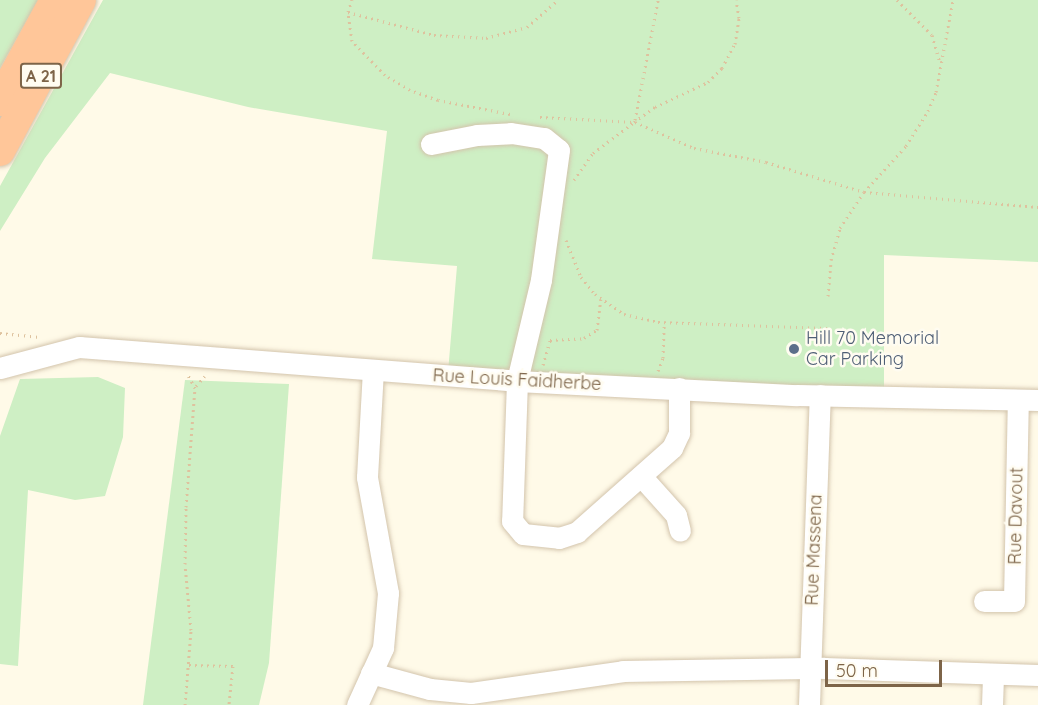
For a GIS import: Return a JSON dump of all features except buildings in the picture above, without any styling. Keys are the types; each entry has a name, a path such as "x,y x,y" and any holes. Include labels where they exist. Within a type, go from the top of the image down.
{"highway":[{"name":"A 21","path":"0,101 55,0"},
{"name":"A 21","path":"0,151 81,0"}],"street":[{"path":"431,144 477,135 511,133 544,138 560,150 541,280 517,381 512,520 523,534 559,538 577,532 672,447 679,433 679,388"},
{"name":"Rue Louis Faidherbe","path":"0,368 79,347 517,381 820,395 1028,400"},
{"path":"357,705 383,648 388,593 367,477 373,371"},
{"name":"Rue Massena","path":"809,705 820,395"},
{"name":"Rue Davout","path":"984,601 1014,601 1028,400"},
{"path":"640,476 676,515 680,531"},
{"path":"371,673 470,699 592,674 810,669 1038,675"},
{"path":"993,675 993,705"}],"path":[{"path":"352,0 348,12 352,41 385,75 410,90 438,100 513,114"},
{"path":"348,12 434,35 486,38 527,27 558,0"},
{"path":"634,122 658,0"},
{"path":"573,184 594,153 655,107 708,82 722,68 738,33 736,0"},
{"path":"897,0 932,35 941,68"},
{"path":"828,296 831,260 840,228 864,192 919,128 936,93 953,0"},
{"path":"533,117 634,122 694,148 766,162 864,192 1038,207"},
{"path":"565,233 581,277 601,299 642,320 827,328"},
{"path":"540,381 547,344 550,340 592,335 601,322 601,299"},
{"path":"653,387 663,358 664,322"},
{"path":"185,705 191,630 184,564 195,388"},
{"path":"189,665 233,666 229,705"}],"green space":[{"path":"0,0 38,0 0,68"},
{"path":"103,0 1038,0 1038,262 884,255 884,396 448,372 457,266 372,259 387,131 248,107 110,73 45,158 0,231 0,186"},
{"path":"98,377 125,388 123,437 105,496 75,500 28,490 18,666 0,664 0,436 20,379"},
{"path":"185,380 289,384 269,663 259,705 143,705"}],"place":[{"name":"Hill 70 Memorial Car Parking","path":"794,349"}]}
